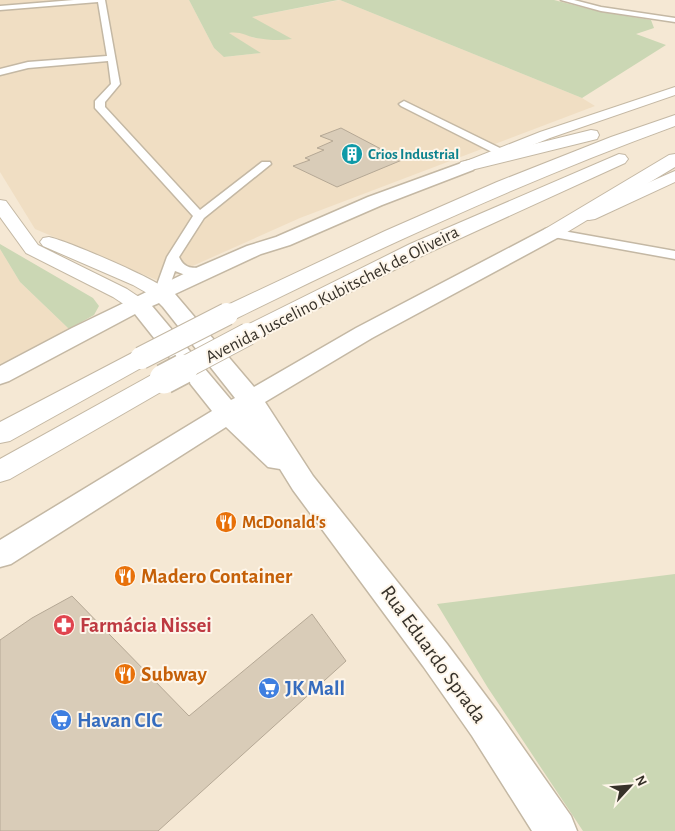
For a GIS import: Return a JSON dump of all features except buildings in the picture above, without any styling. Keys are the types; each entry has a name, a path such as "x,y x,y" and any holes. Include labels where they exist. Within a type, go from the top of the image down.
{"highway":[{"path":"467,166 675,114"},
{"name":"Avenida Juscelino Kubitschek de Oliveira","path":"0,434 141,358 352,253 564,161 675,120"},
{"name":"Avenida Juscelino Kubitschek de Oliveira","path":"0,472 164,379 351,281 487,217 675,136"},
{"path":"552,232 675,159"}],"main road":[{"path":"166,298 203,272 254,250 283,241 375,201 500,152 675,91"},
{"path":"0,555 178,443 396,315 552,232 675,176"},
{"name":"Rua Eduardo Sprada","path":"0,204 28,246 38,253 120,293 143,309 228,414 303,483"},
{"name":"Rua Eduardo Sprada","path":"19,232 56,244 140,281 166,298 251,400 303,483 383,584 496,738 556,831"},
{"path":"0,378 166,298 263,257 283,241"},
{"path":"178,443 226,435 260,443"}],"street":[{"path":"0,8 101,0 116,84 100,101 101,112 199,216"},
{"path":"565,0 602,9 675,20"},
{"path":"0,72 28,66 112,58"},
{"path":"404,104 500,152"},
{"path":"166,298 173,257 199,216 266,164"},
{"path":"552,232 675,255"},
{"path":"173,257 176,266 182,270 203,272"}],"shaded area":[{"path":"0,0 189,0 214,48 225,57 260,53 228,33 239,31 254,38 291,39 251,17 340,0 582,98 595,106 300,218 159,281 35,229 0,172"},
{"path":"0,249 20,282 69,329 0,364"}],"green space":[{"path":"189,0 338,0 252,17 292,39 270,40 240,33 229,33 261,53 224,57 214,48"},
{"path":"340,0 554,0 597,11 651,20 654,28 636,34 666,45 582,98"},
{"path":"0,244 93,298 99,306 94,315 69,329 20,282 0,249"},
{"path":"675,574 675,831 583,831 488,688 437,604"}],"place":[{"name":"Crios Industrial","path":"352,154"},
{"name":"McDonald's","path":"226,522"},
{"name":"Madero Container","path":"125,576"},
{"name":"Farmácia Nissei","path":"64,625"},
{"name":"Subway","path":"125,674"},
{"name":"JK Mall","path":"269,688"},
{"name":"Havan CIC","path":"61,720"}]}
